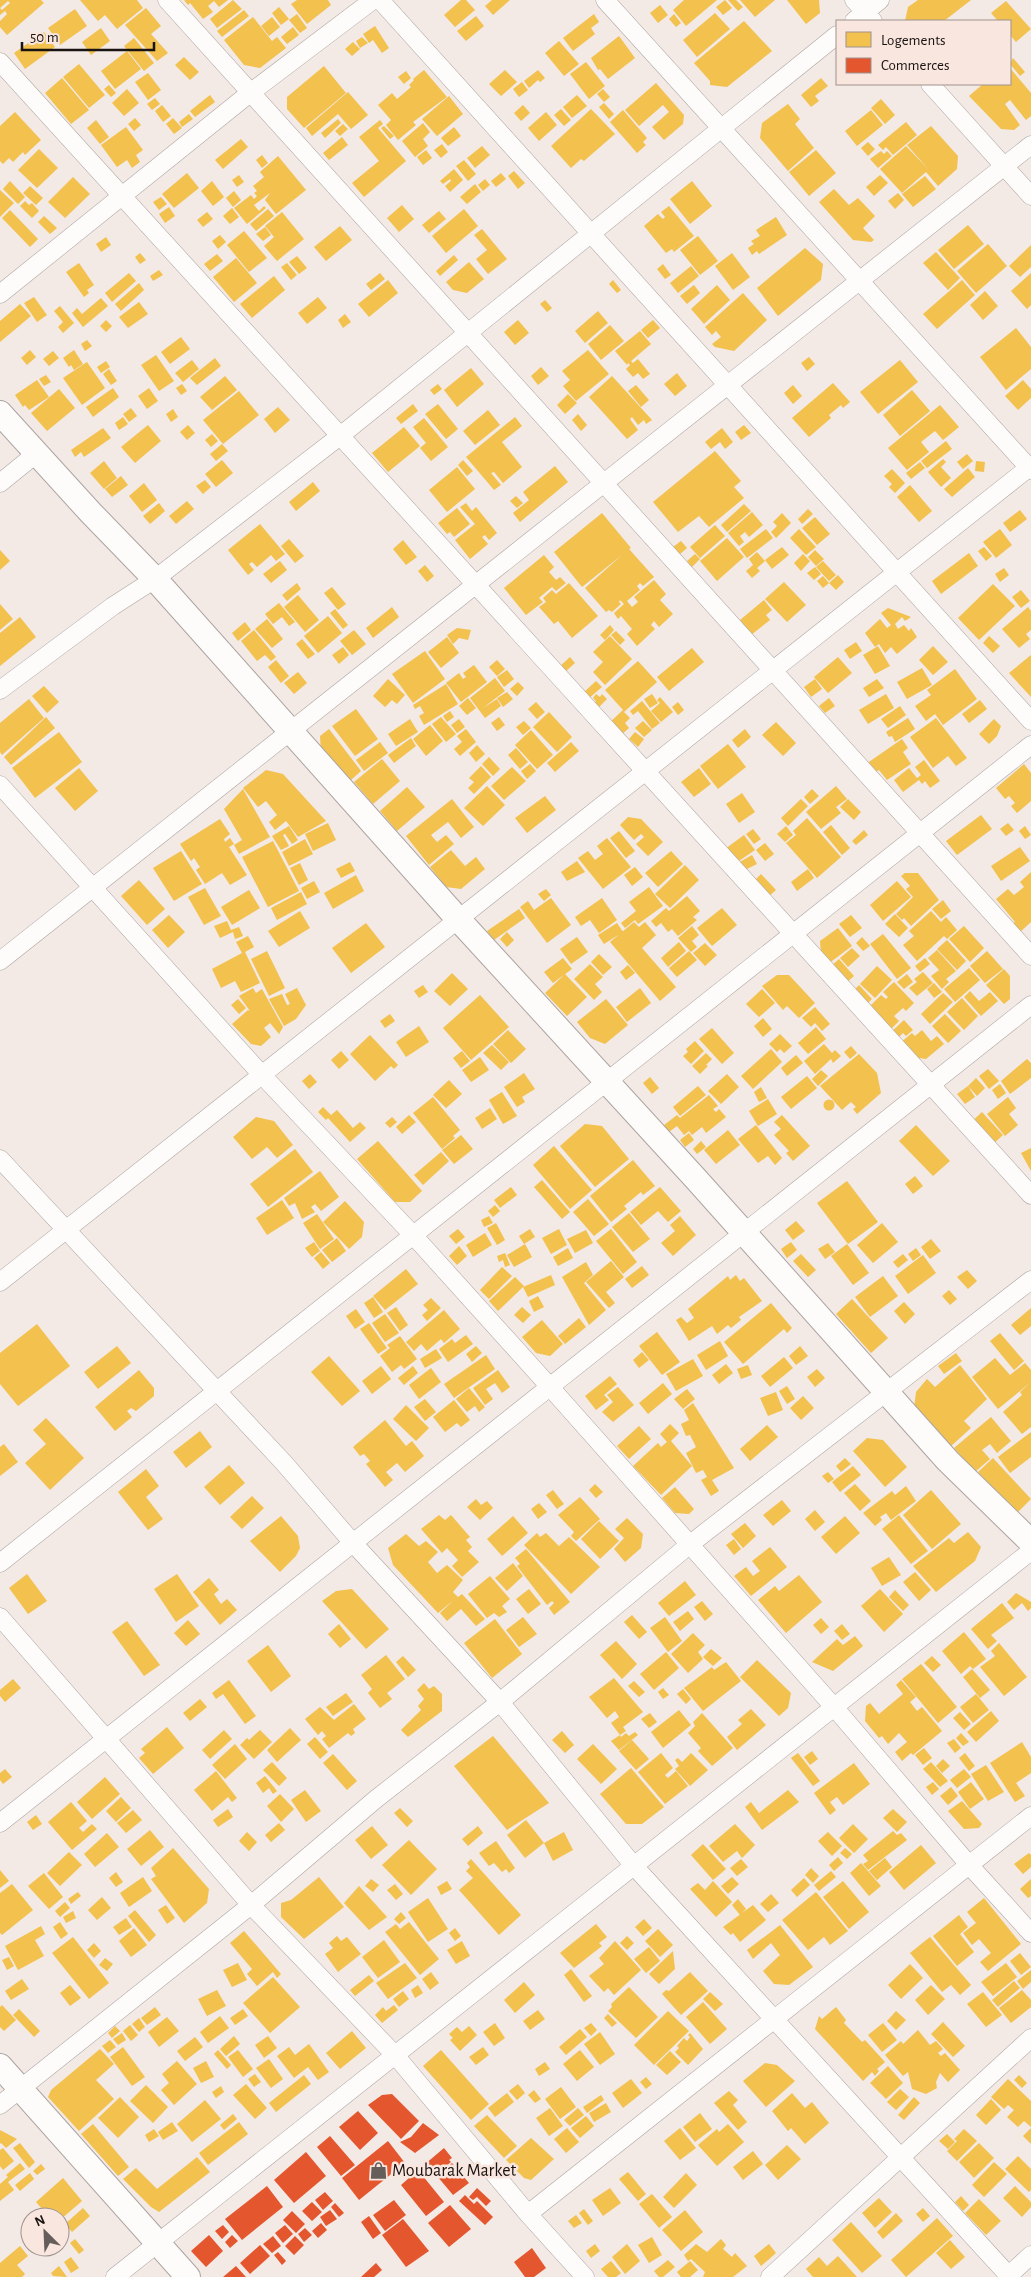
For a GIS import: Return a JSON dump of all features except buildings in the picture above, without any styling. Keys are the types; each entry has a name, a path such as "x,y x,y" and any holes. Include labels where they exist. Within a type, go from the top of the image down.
{"street":[{"path":"166,0 1031,956"},
{"path":"0,294 250,93 373,0"},
{"path":"380,0 1031,721"},
{"path":"0,1282 645,770 1030,468 605,0"},
{"path":"861,14 880,0"},
{"path":"0,690 90,622 155,579 340,436 836,36"},
{"path":"0,62 1031,1195"},
{"path":"931,85 1031,196"},
{"path":"0,961 1031,145"},
{"path":"0,412 155,579 458,919 607,1081 948,1460 1031,1542"},
{"path":"0,483 37,453"},
{"path":"0,1563 1031,745"},
{"path":"0,785 262,1075 413,1235 550,1387 834,1707 970,1866 1031,1933"},
{"path":"0,1823 1031,1005"},
{"path":"0,1159 217,1390 353,1543 500,1702 634,1866 776,2019 1009,2276 1031,2255"},
{"path":"0,2105 251,1905 376,1799 500,1702 689,1545 1031,1280"},
{"path":"115,2277 1031,1551"},
{"path":"0,1618 251,1905 395,2055 528,2214 585,2277"},
{"path":"528,2214 1031,1816"},
{"path":"770,2277 1031,2038"},
{"path":"0,2066 188,2277"}],"place":[{"name":"Moubarak Market","path":"378,2171"}]}
